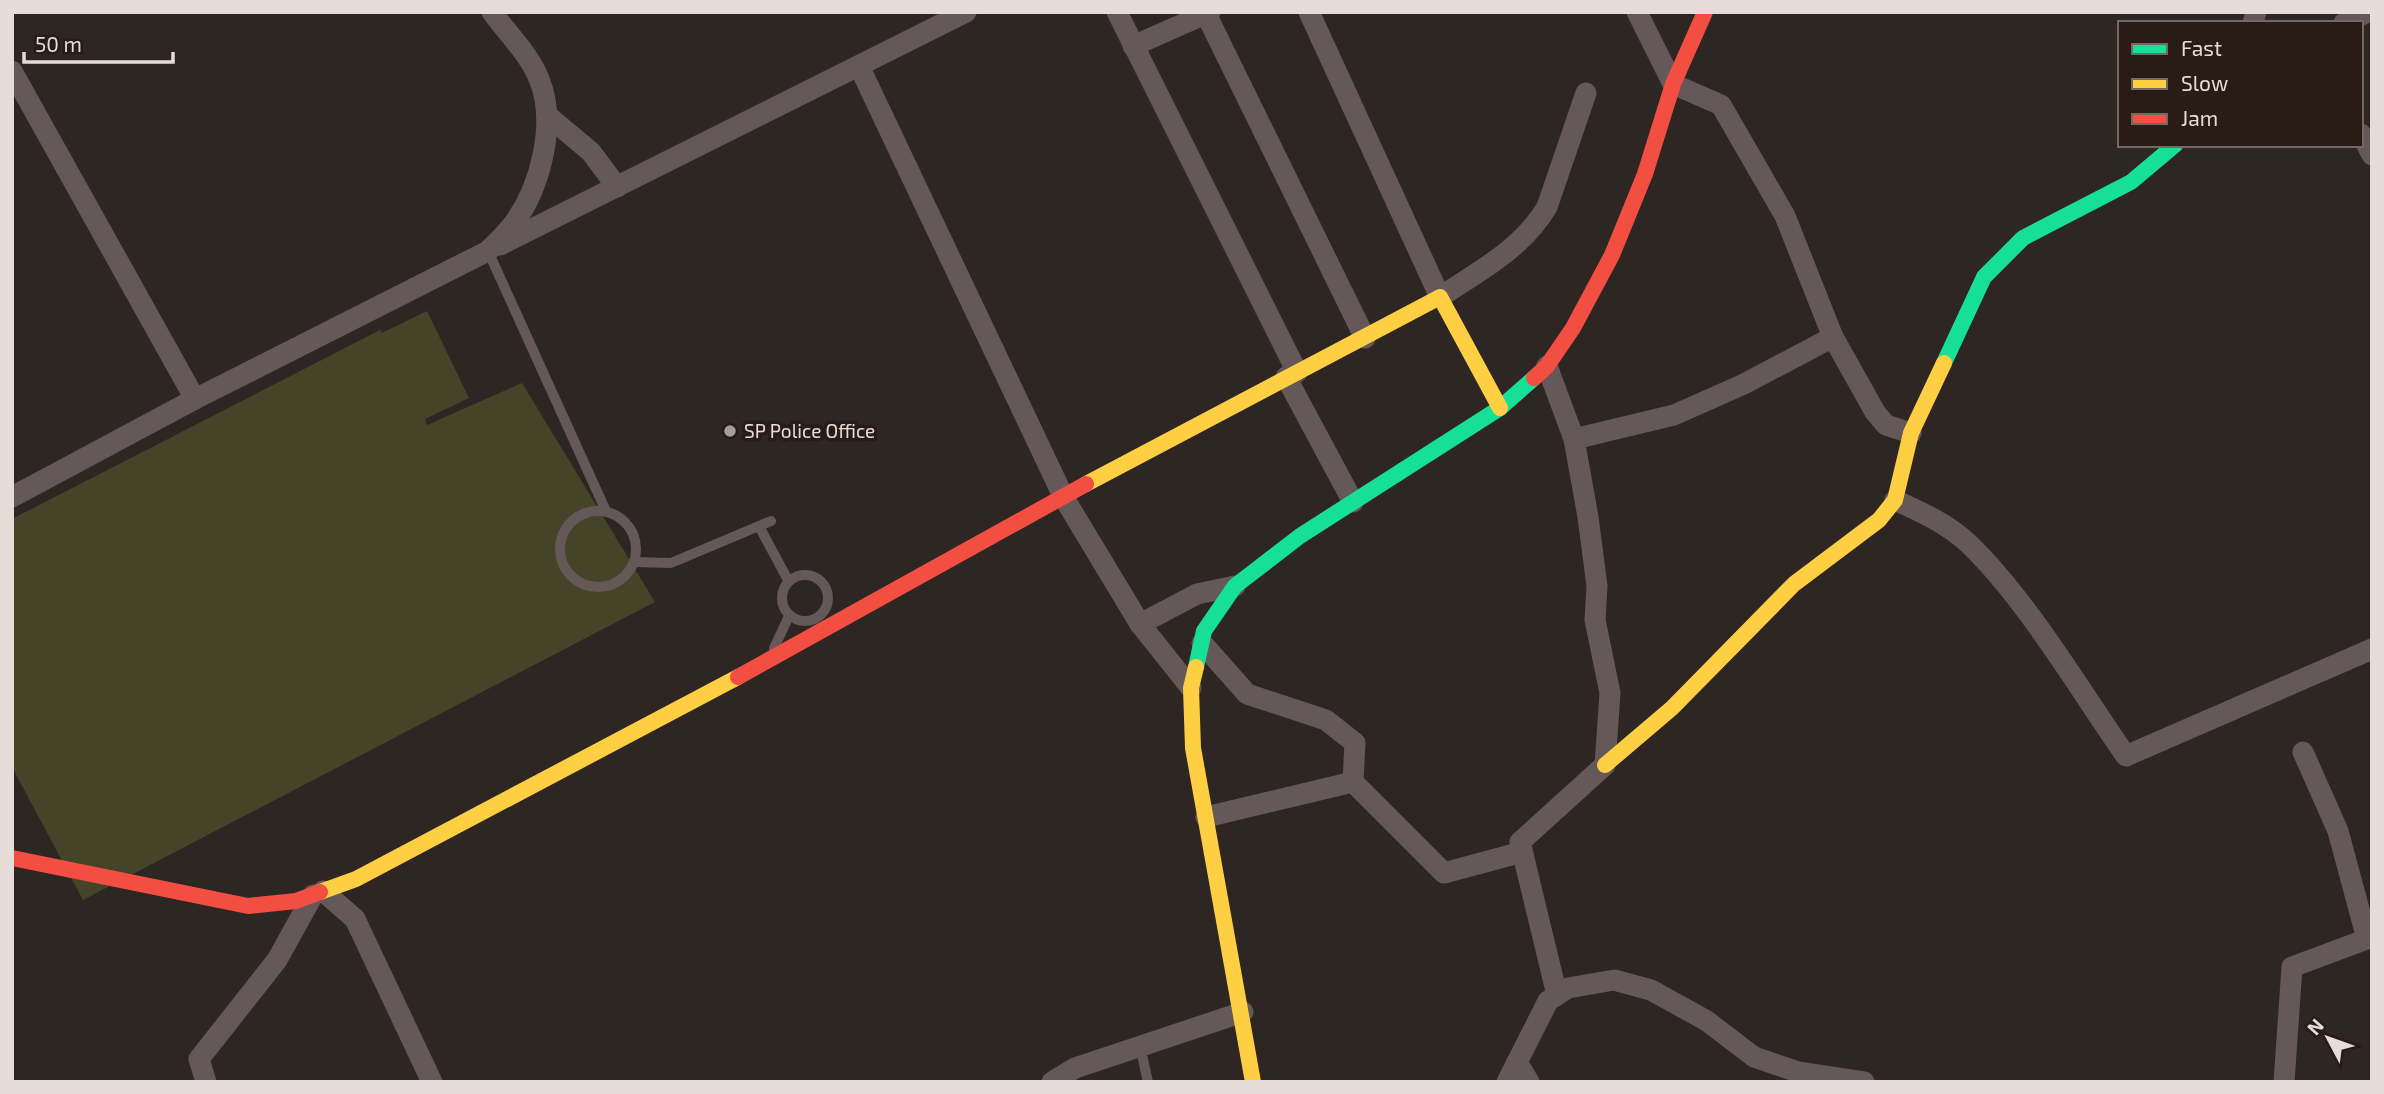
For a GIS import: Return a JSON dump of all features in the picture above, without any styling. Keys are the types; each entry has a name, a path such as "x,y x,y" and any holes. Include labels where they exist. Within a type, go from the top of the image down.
{"street":[{"path":"488,251 515,222 535,179 547,139 548,116 539,76 492,12"},
{"path":"12,497 195,399 966,12"},
{"path":"1118,12 1353,502"},
{"path":"1309,12 1440,297 1500,408"},
{"path":"1637,12 1673,84 1721,105 1785,216 1833,337 1886,425 1911,433"},
{"path":"1253,1082 1243,1012 1192,748 1191,688 1204,631 1235,586 1300,536 1500,408 1547,366 1573,328 1612,255 1645,174 1673,84 1705,12"},
{"path":"2348,21 2368,12"},
{"path":"1133,46 1208,13 1365,338"},
{"path":"859,66 1064,498 1140,624 1191,688"},
{"path":"12,71 195,399"},
{"path":"12,859 248,906 296,901 356,880 1440,297 1514,247 1537,224 1547,207 1586,93"},
{"path":"548,116 591,152 617,187"},
{"path":"2363,138 2372,155"},
{"path":"1557,995 1520,842 1672,708 1794,584 1879,520 1895,500 1911,433 1984,277 2023,238 2132,182 2173,147"},
{"path":"1574,439 1674,415 1744,384 1833,337"},
{"path":"1547,366 1574,439 1597,586 1595,620 1610,693 1605,765"},
{"path":"1895,500 1931,517 1968,542 2007,585 2126,756 2372,649"},
{"path":"1140,624 1197,594 1235,586"},
{"path":"1202,643 1247,694 1326,720 1355,744 1353,782 1444,873 1522,852"},
{"path":"2284,1082 2292,967 2367,939 2338,831 2303,752"},
{"path":"1206,817 1353,782"},
{"path":"2351,876 2372,869"},
{"path":"206,1082 199,1059 277,960 318,893"},
{"path":"318,893 355,919 432,1082"},
{"path":"1507,1082 1548,1001 1568,988 1614,980 1651,990 1707,1021 1754,1057 1798,1072 1864,1082"},
{"path":"1052,1082 1079,1075 1140,1046 1243,1012"},
{"path":"1517,1062 1529,1082"}],"lane":[{"path":"488,251 606,511"},
{"path":"606,511 618,515 635,536 635,562 618,582 606,587 580,583 564,566 560,542 564,531 582,514 606,511"},
{"path":"635,562 671,563 771,521"},
{"path":"759,526 788,580"},
{"path":"803,574 818,578 824,584 828,598 823,612 811,620 789,616 781,595 788,580 803,574"},
{"path":"828,598 859,611"},
{"path":"769,660 789,616"},
{"path":"1140,1046 1148,1082"}],"shaded area":[{"path":"427,311 469,398 425,419 427,425 522,383 655,602 83,900 12,767 12,519 380,330 382,333"}],"traffic: fast":[{"path":"1944,363 1984,277 2023,238 2131,182 2173,147"},
{"path":"1196,667 1204,631 1235,586 1300,536 1500,408 1534,378"}],"traffic: slow":[{"path":"1086,484 1440,297 1500,408"},
{"path":"1605,765 1672,708 1794,584 1879,520 1895,500 1911,433 1944,363"},
{"path":"1196,667 1191,688 1193,748 1253,1082"},
{"path":"320,892 356,879 738,677"}],"traffic: jam":[{"path":"1534,378 1547,366 1573,328 1612,255 1645,174 1673,84 1705,12"},
{"path":"738,677 1086,484"},
{"path":"12,858 248,906 296,901 320,892"}],"place":[{"name":"SP Police Office","path":"730,431"}]}
